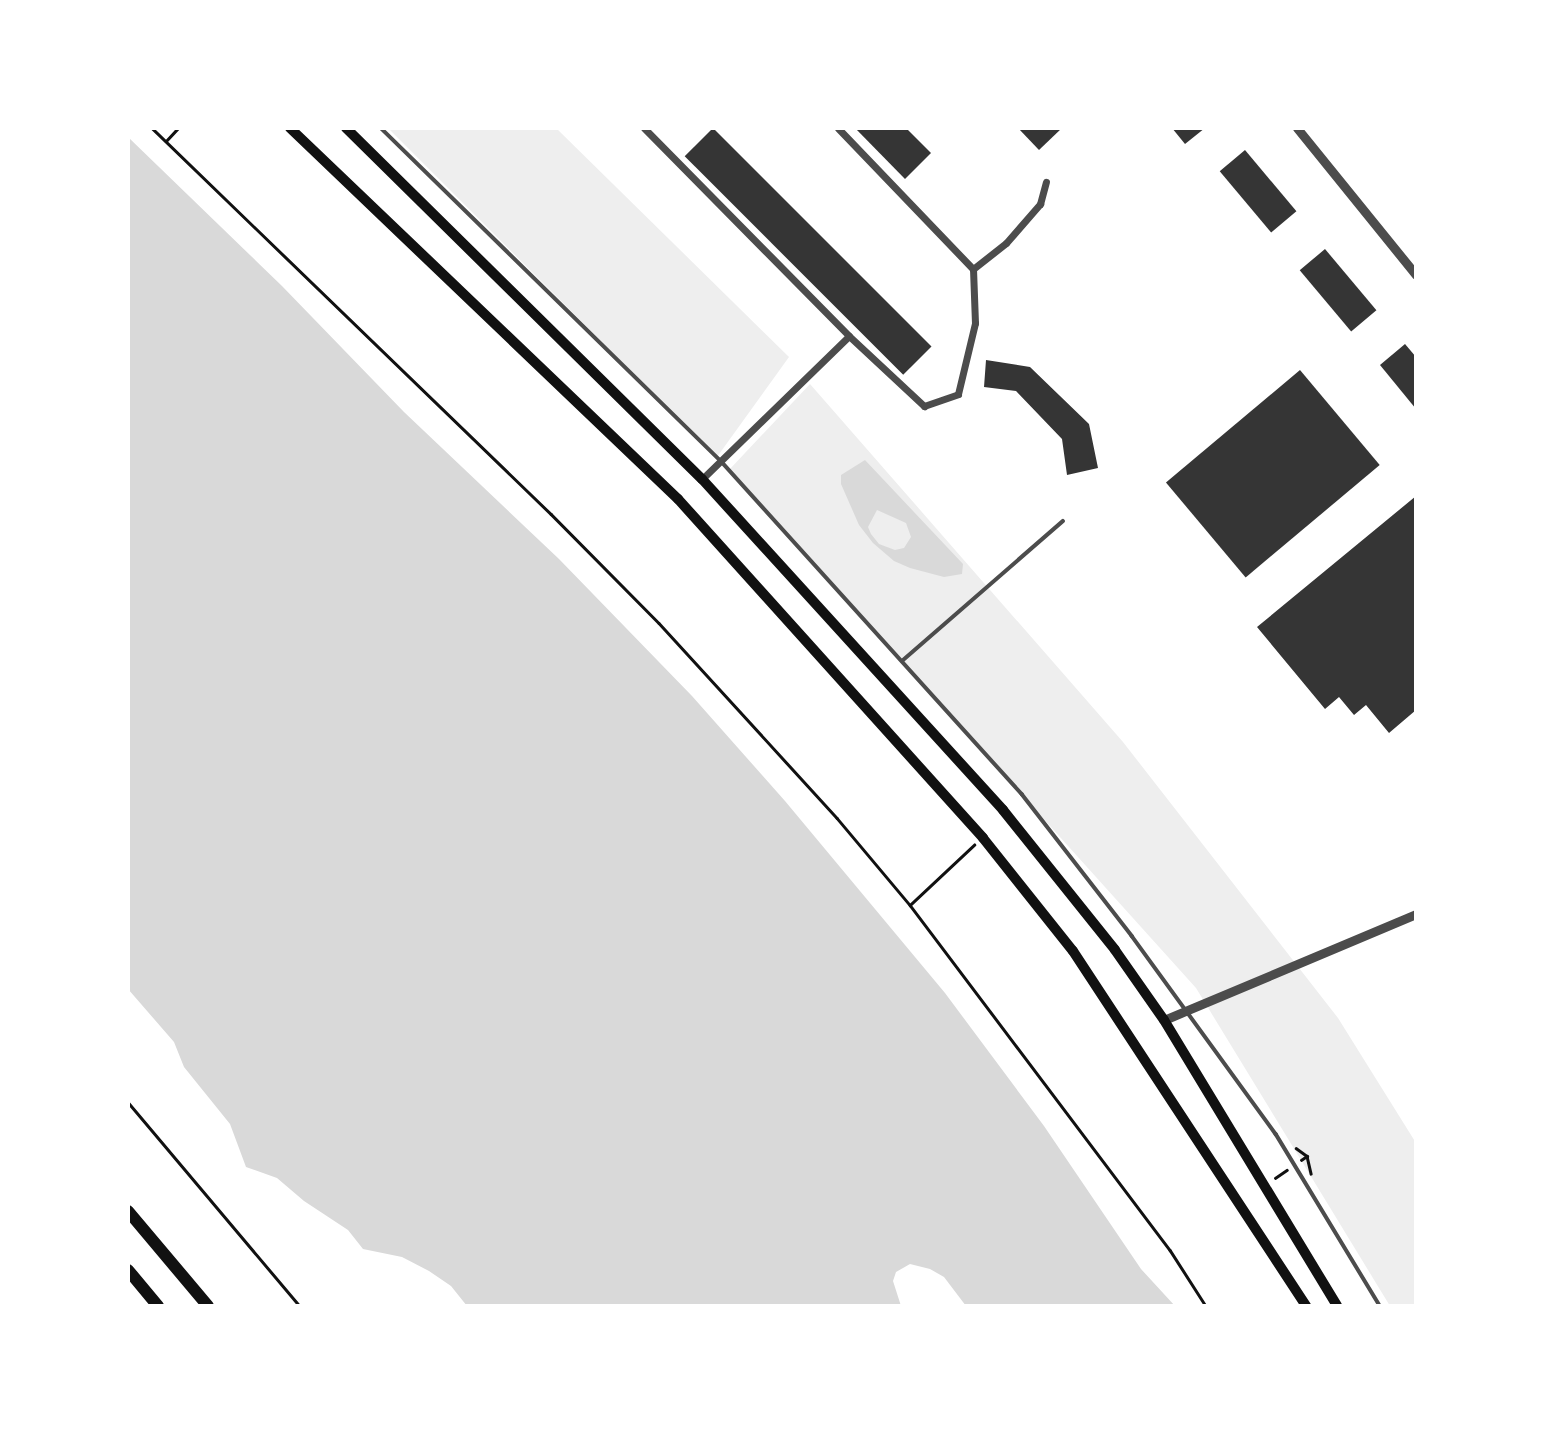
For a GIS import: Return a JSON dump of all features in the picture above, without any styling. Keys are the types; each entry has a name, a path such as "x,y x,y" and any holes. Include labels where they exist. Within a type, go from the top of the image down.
{"highway":[{"path":"128,1211 208,1306"},
{"path":"128,1270 159,1306"}],"main road":[{"path":"290,128 678,499 983,838 1073,951 1119,1017 1306,1306"},
{"path":"346,128 702,479 1003,810 1115,950 1164,1020 1338,1306"}],"street":[{"path":"644,128 849,336 924,406 958,394 975,323 974,269 838,128"},
{"path":"1297,128 1416,275"},
{"path":"974,269 1006,243 1040,204 1046,182"},
{"path":"702,479 849,336"},
{"path":"1164,1020 1416,914"}],"lane":[{"path":"382,128 719,460 1022,794 1276,1134 1380,1306"},
{"path":"902,661 1063,521"}],"path":[{"path":"152,128 551,514 659,623 837,818 910,905 1170,1250 1206,1306"},
{"path":"166,141 178,128"},
{"path":"910,905 983,838"},
{"path":"128,1102 300,1306"}],"shaded area":[{"path":"388,128 556,128 789,357 717,457"},
{"path":"128,137 282,286 404,412 559,559 692,696 785,801 945,993 1044,1126 1141,1269 1175,1306 966,1306 944,1277 930,1269 910,1264 896,1272 893,1281 901,1306 467,1306 451,1286 429,1271 402,1257 363,1249 348,1230 304,1201 277,1178 246,1167 230,1124 184,1067 174,1042 128,989"},
{"path":"810,384 1123,742 1338,1018 1416,1143 1416,1306 1390,1306 1196,988 729,470"},
{"path":"865,460 963,564 962,574 944,577 894,561 873,543 859,525 841,484 841,475","holes":["877,510 906,523 911,537 904,548 895,550 879,544 868,527"]}],"building":[{"path":"713,128 931,346 903,375 685,156"},
{"path":"855,128 906,128 931,153 905,179"},
{"path":"1018,128 1062,128 1039,150"},
{"path":"1172,128 1205,128 1185,144"},
{"path":"1245,150 1296,211 1271,232 1220,171"},
{"path":"1325,249 1376,310 1351,331 1300,270"},
{"path":"1405,344 1416,357 1416,409 1380,365"},
{"path":"986,360 1030,367 1089,424 1098,468 1067,475 1062,439 1016,391 984,387"},
{"path":"1300,370 1380,465 1246,577 1166,482"},
{"path":"1416,496 1416,710 1389,733 1366,705 1354,715 1339,697 1325,709 1257,627"}]}
